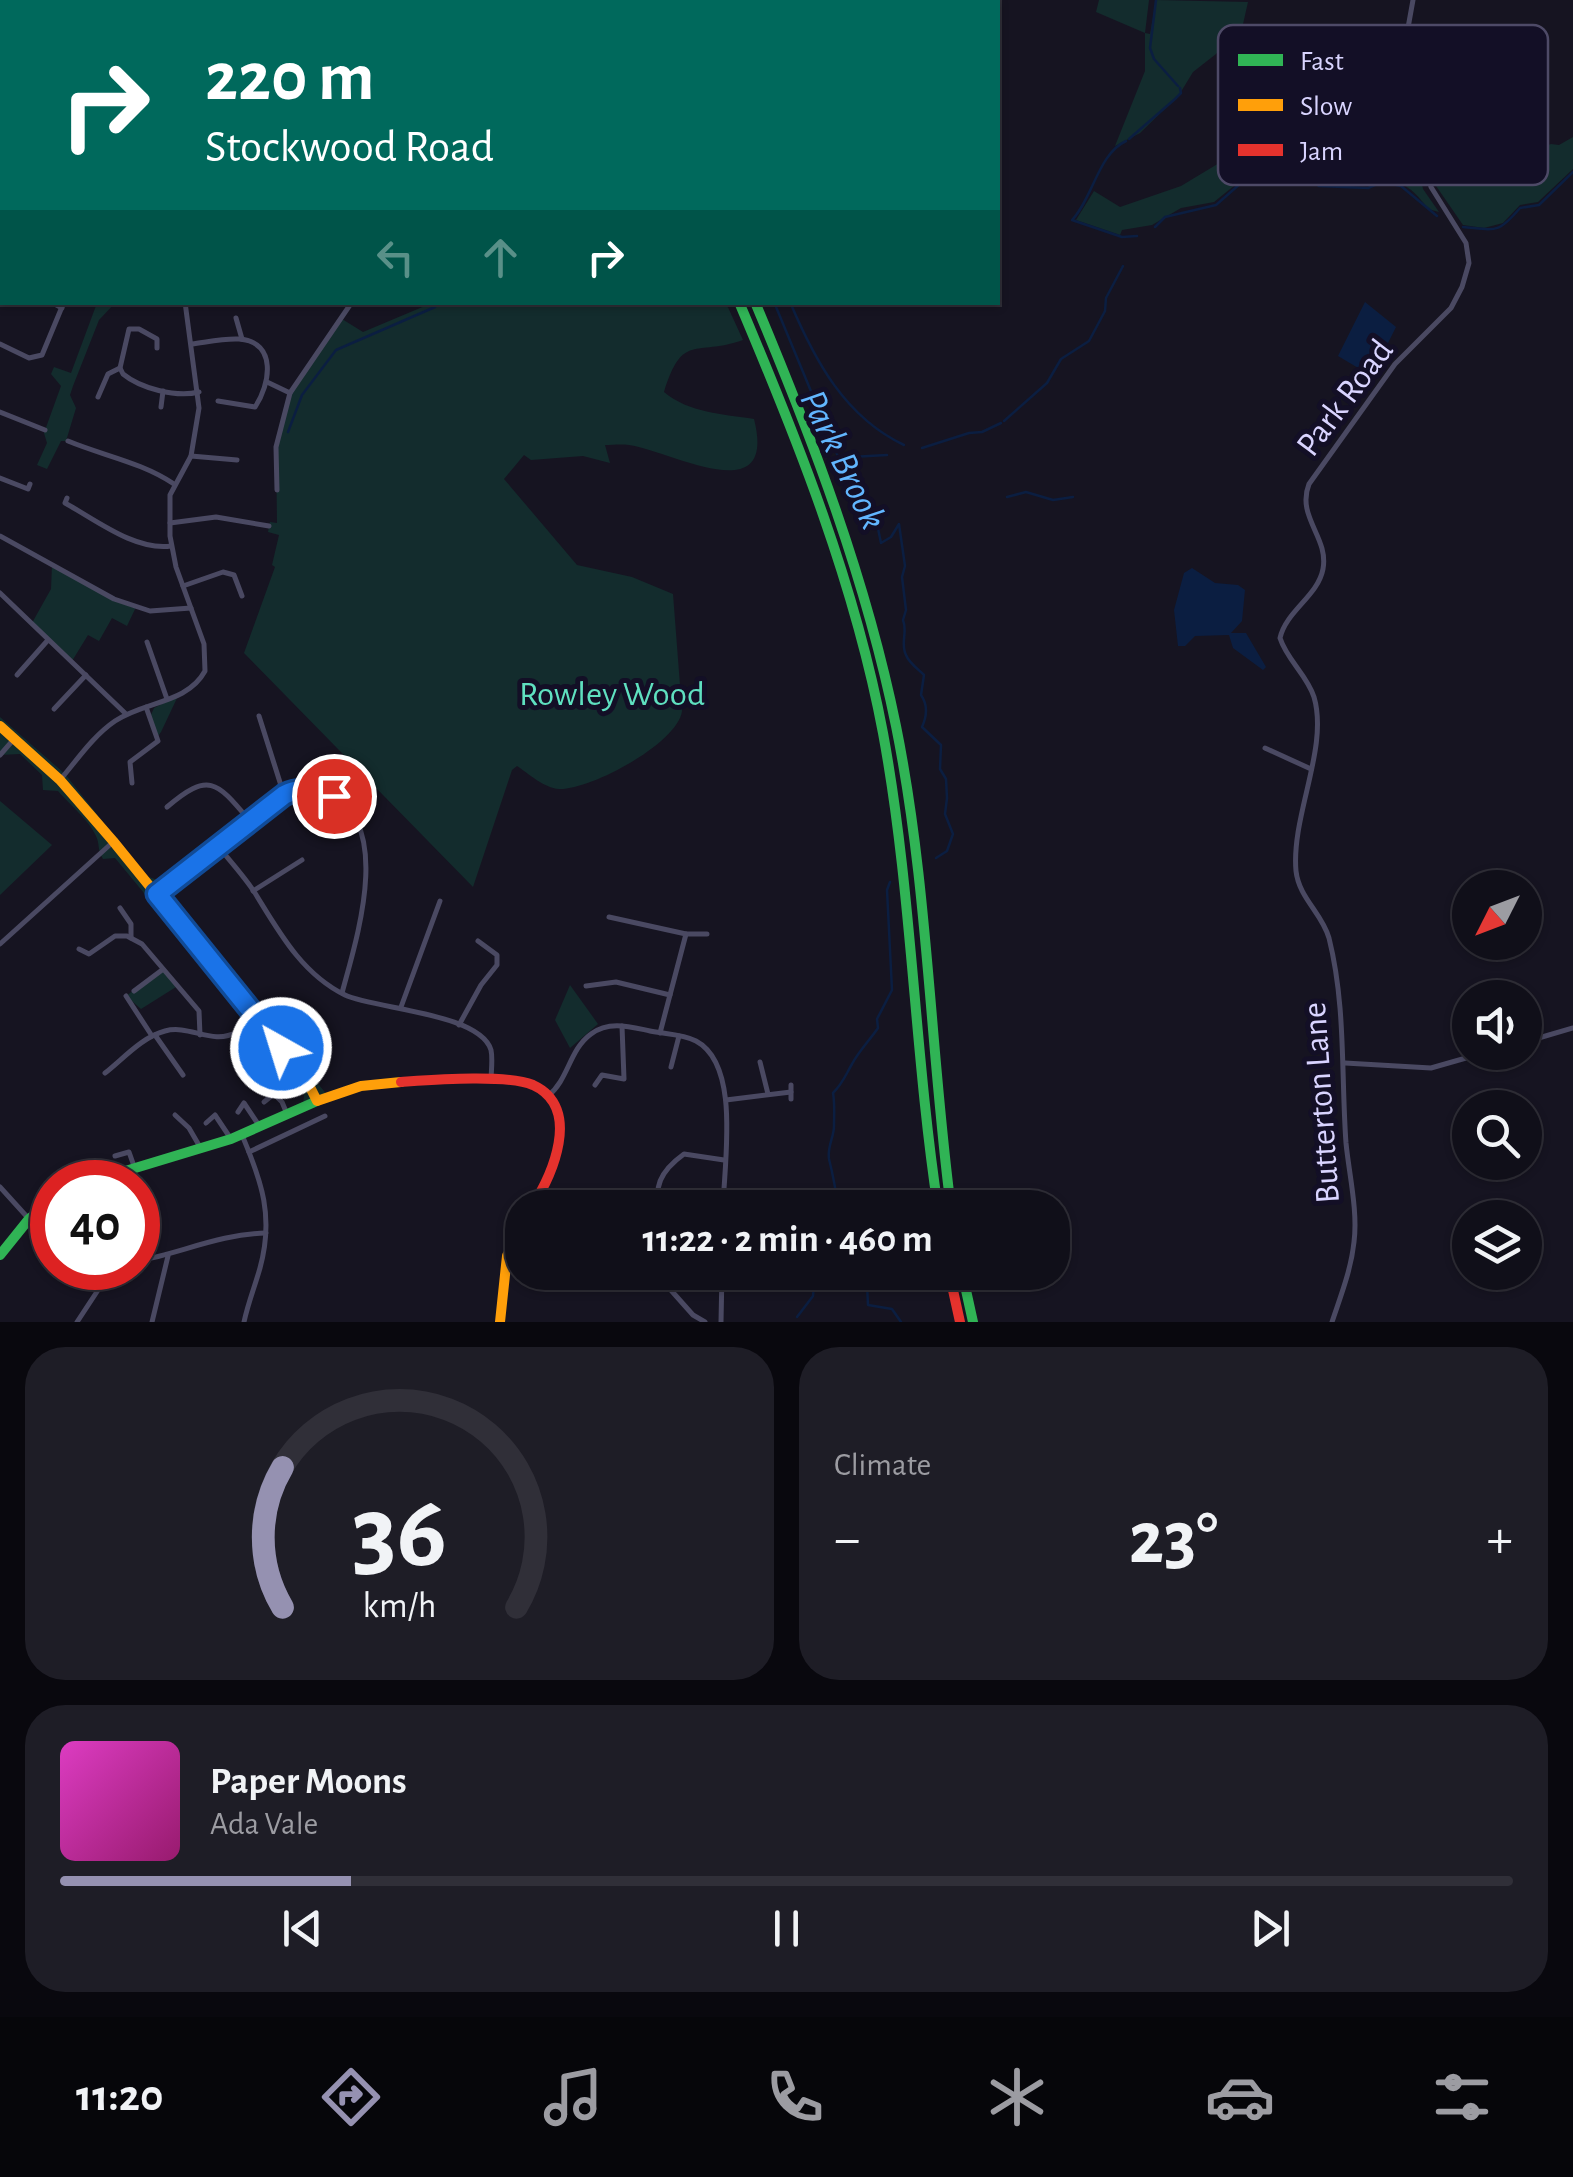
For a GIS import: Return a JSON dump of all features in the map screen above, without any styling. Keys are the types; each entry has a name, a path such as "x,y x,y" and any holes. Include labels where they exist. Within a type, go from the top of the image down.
{"main road":[{"path":"741,305 819,502 847,586 883,737 893,796 936,1190"},
{"path":"755,305 820,461 861,585 883,671 907,792 949,1190"},
{"path":"0,726 60,780 157,894 306,1079 317,1101"},
{"path":"160,1162 236,1137 317,1101 376,1083 528,1083 548,1096 560,1120 558,1145 543,1190"},
{"path":"0,1254 28,1219"},
{"path":"500,1322 505,1269"},
{"path":"953,1290 960,1322"},
{"path":"966,1290 973,1322"}],"street":[{"name":"Park Road","path":"1408,25 1413,0"},
{"name":"Park Road","path":"1300,886 1296,836 1311,769 1314,699 1280,638 1291,614 1320,578 1323,567 1322,547 1305,508 1306,492 1396,364 1451,308 1469,263 1466,243 1431,185"},
{"path":"0,344 29,358 39,357 63,305"},
{"path":"60,780 103,730 126,714 188,692 205,671 206,654 171,546 170,495 191,456 198,426 199,392 186,305"},
{"path":"277,490 276,447 290,393 350,305"},
{"path":"236,318 242,339"},
{"path":"98,397 108,374 120,368 130,329 149,333 157,339 156,348"},
{"path":"192,344 242,339 266,356 268,382 255,407 222,402 227,394"},
{"path":"120,368 128,379 163,391 199,392"},
{"path":"268,382 290,393"},
{"path":"160,407 163,391"},
{"path":"0,412 35,430 45,430"},
{"path":"71,445 137,463 174,484"},
{"path":"191,456 237,460"},
{"path":"0,478 25,488"},
{"path":"67,498 65,503 134,540 150,546 171,546"},
{"path":"170,523 216,517 269,526"},
{"path":"0,536 114,599 150,611 191,608"},
{"path":"183,586 223,572 234,576 242,596"},
{"path":"0,593 126,714"},
{"path":"17,675 48,640"},
{"path":"147,642 147,652 167,700"},
{"path":"54,709 86,675"},
{"path":"132,783 130,762 158,741 146,706"},
{"path":"259,716 284,795"},
{"path":"0,755 14,740"},
{"path":"1266,748 1311,769"},
{"path":"168,807 188,790 209,783 220,787 249,820"},
{"path":"157,894 293,790 334,796 354,818 364,849 366,890 363,917 342,993"},
{"path":"0,944 113,842"},
{"path":"217,845 254,890 298,958 342,993 459,1025 484,1039 491,1050 491,1081"},
{"path":"254,890 302,860"},
{"name":"Butterton Lane","path":"1300,886 1322,919 1328,937 1341,1003 1346,1063 1346,1138 1356,1230 1347,1282 1332,1322"},
{"path":"401,1007 440,901"},
{"path":"120,908 131,924 131,938"},
{"path":"609,917 686,934 707,934"},
{"path":"660,1033 686,934"},
{"path":"80,949 89,954 115,936 131,938 152,954 199,1012 200,1034"},
{"path":"459,1025 497,965 496,955 478,940"},
{"path":"134,990 162,970"},
{"path":"586,986 616,982 670,995"},
{"path":"126,996 183,1075"},
{"path":"105,1073 154,1036 173,1030 211,1038 230,1035 256,1018"},
{"path":"595,1085 602,1075 624,1079 622,1026"},
{"path":"548,1096 558,1088 579,1044 599,1028 622,1026 692,1038 707,1048 722,1074 726,1100 724,1190"},
{"path":"1542,1037 1573,1028"},
{"path":"672,1068 679,1036"},
{"path":"760,1062 768,1094"},
{"path":"1346,1063 1431,1068 1452,1062"},
{"path":"726,1100 791,1092"},
{"path":"264,1102 274,1094 287,1114"},
{"path":"238,1112 244,1103 260,1127"},
{"path":"175,1115 202,1149"},
{"path":"206,1124 216,1115 249,1152 266,1197 261,1265 244,1322"},
{"path":"249,1152 325,1116"},
{"path":"115,1156 129,1152 132,1160"},
{"path":"657,1190 660,1180 684,1154 724,1160"},
{"path":"0,1187 28,1219"},
{"path":"160,1257 216,1239 266,1233"},
{"path":"152,1322 168,1256"},
{"path":"77,1322 98,1290"},
{"path":"671,1290 693,1315 705,1322"},
{"path":"721,1322 722,1290"}],"green space":[{"path":"1099,0 1149,0 1145,33 1096,12"},
{"path":"1156,0 1248,2 1243,25 1218,25 1218,52 1193,72 1179,95 1140,133 1115,146 1145,71 1145,33 1150,34"},
{"path":"1573,137 1573,169 1538,202 1520,205 1503,223 1484,228 1463,225 1435,185 1548,185 1548,145 1559,145"},
{"path":"1218,164 1218,185 1235,185 1214,202 1181,208 1152,225 1122,230 1120,235 1076,220 1094,191 1120,207 1181,186"},
{"path":"1403,185 1422,185 1439,212 1428,209"},
{"path":"96,305 113,305 99,320 70,395 76,408 66,441 61,441 47,469 37,465 47,443 44,433 61,386 51,374 54,367 71,373"},
{"name":"Rowley Wood","path":"427,305 727,305 743,340 684,354 664,392 695,408 754,419 757,447 750,463 736,470 716,469 647,449 605,445 610,463 583,456 531,460 524,455 504,479 577,565 632,577 673,594 682,711 677,724 650,750 591,782 559,789 517,766 512,770 473,887 244,653 275,567 272,565 279,535 268,532 270,522 277,523 276,447 290,393 342,319 363,332"},
{"path":"52,565 136,607 127,626 112,618 99,641 88,635 72,661 32,623 51,589"},
{"path":"178,696 158,736 150,717 154,708"},
{"path":"0,717 65,774 146,876 169,884 176,908 328,1096 303,1107 304,1095 296,1077 115,858 103,859 96,836 84,818 58,791 43,790 42,775 20,754 0,755"},
{"path":"0,801 52,845 0,895"},
{"path":"162,970 176,987 141,1009 126,996"},
{"path":"570,985 598,1024 570,1048 555,1020"}],"water":[{"path":"1365,302 1396,327 1382,355 1382,365 1370,375 1338,356"},
{"path":"1192,568 1215,583 1238,585 1245,590 1242,621 1231,633 1246,633 1266,667 1263,670 1233,648 1229,635 1195,636 1185,646 1178,646 1174,610 1184,573"}],"waterway":[{"path":"1156,0 1150,48 1154,59 1178,86"},
{"path":"1129,139 1175,99 1180,88"},
{"path":"1126,141 1102,166 1072,220 1122,237 1137,236"},
{"path":"1463,227 1501,226 1520,208 1539,205 1573,172"},
{"path":"1155,227 1165,217 1216,205 1239,185"},
{"path":"1318,185 1375,185"},
{"path":"1396,185 1437,216"},
{"path":"1004,421 1047,383 1061,359 1089,341 1123,266"},
{"path":"288,432 302,395 336,350 436,305"},
{"name":"Park Brook","path":"775,305 842,466 860,488 861,505 876,519 881,543 891,537 899,524 905,566 904,651 924,675 921,695 926,711 922,727 941,745 940,769 946,779 945,814 953,834 947,851 936,858"},
{"path":"791,305 834,385 865,419 904,445"},
{"path":"922,448 1001,423"},
{"path":"842,466 851,457 887,455"},
{"path":"1007,497 1026,492 1053,500 1073,497"},
{"name":"Park Brook","path":"835,1190 829,1155 834,1126 833,1093 878,1028 877,1019 892,990 887,890 890,882"},
{"path":"797,1317 814,1290"},
{"name":"Park Brook","path":"867,1290 868,1305 892,1309 901,1322"}],"traffic: fast":[{"path":"740,305 823,514 871,677 893,792 936,1190"},
{"path":"756,305 836,511 869,617 896,726 922,906 949,1190"},
{"path":"160,1160 231,1139 317,1101"},
{"path":"0,1255 30,1218"},
{"path":"966,1290 973,1322"}],"traffic: slow":[{"path":"0,726 60,780 113,841 306,1079 317,1101 361,1086 401,1082"},
{"path":"500,1322 505,1275"}],"traffic: jam":[{"path":"401,1082 505,1080 533,1085 548,1096 557,1109 559,1143 541,1190"},
{"path":"953,1290 960,1322"}],"route":[{"path":"281,1048 157,894 293,790 316,790 334,796"}]}
